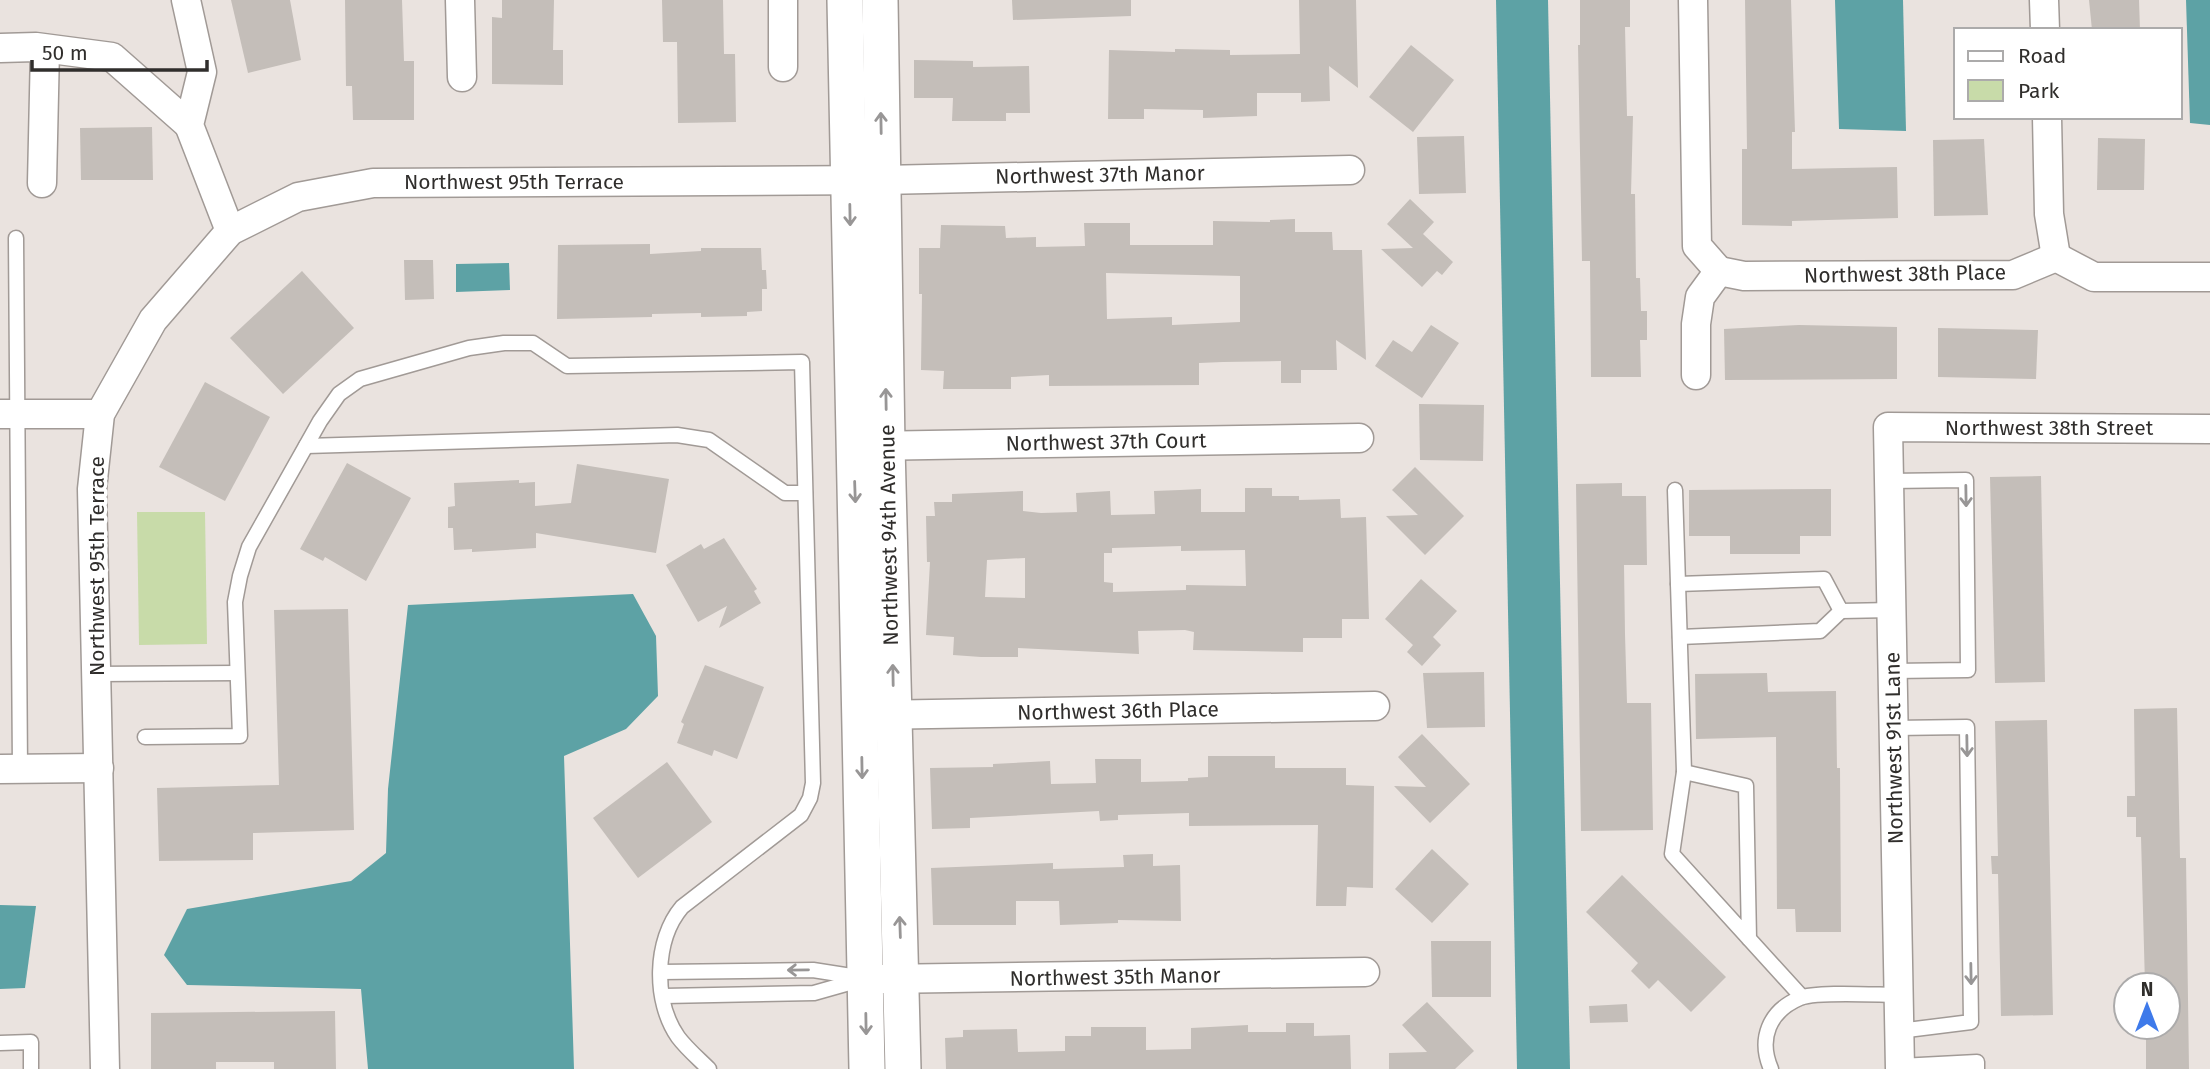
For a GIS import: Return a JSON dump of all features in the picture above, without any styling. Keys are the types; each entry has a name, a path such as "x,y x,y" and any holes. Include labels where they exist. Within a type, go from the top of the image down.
{"street":[{"path":"186,0 202,72 189,125"},
{"path":"460,0 462,77"},
{"path":"783,0 783,67"},
{"name":"Northwest 94th Avenue","path":"845,0 866,180"},
{"name":"Northwest 94th Avenue","path":"880,0 866,180 870,446 878,715 901,980 903,1069"},
{"path":"1693,0 1697,246 1719,271 1700,297 1696,324 1696,375"},
{"path":"2044,0 2045,28"},
{"path":"0,48 45,49 112,57 189,125 230,230"},
{"path":"42,183 45,49"},
{"path":"2047,119 2049,214 2056,257 2095,277 2210,277"},
{"name":"Northwest 37th Manor","path":"866,180 1350,170"},
{"name":"Northwest 95th Terrace","path":"105,1069 92,489 100,414 153,320 230,230 298,197 373,183 866,180"},
{"name":"Northwest 38th Place","path":"1719,271 1744,276 2013,275 2056,257"},
{"path":"9,414 100,414"},
{"name":"Northwest 38th Street","path":"1888,427 2210,429"},
{"name":"Northwest 91st Lane","path":"1888,427 1900,1067"},
{"name":"Northwest 37th Court","path":"870,446 1359,439"},
{"name":"Northwest 36th Place","path":"878,715 1376,706"},
{"name":"Northwest 94th Avenue","path":"867,1069 866,979 878,715"},
{"path":"10,769 99,768"},
{"name":"Northwest 35th Manor","path":"866,979 1365,972"}],"lane":[{"path":"10,769 9,414 16,237"},
{"path":"145,737 240,736 235,602 249,547 339,394 360,379 469,348 533,343 568,366 802,362 813,783 810,798 801,815 682,907 670,922 664,938 660,956 664,996 677,1035 709,1069"},
{"path":"306,446 677,435 709,440 785,493 805,493"},
{"path":"1889,481 1966,480 1968,670 1893,671"},
{"path":"1675,490 1684,772 1672,854 1802,997"},
{"path":"1678,584 1824,579 1841,611"},
{"path":"1680,637 1820,631 1841,611 1892,610"},
{"path":"96,674 237,673"},
{"path":"1894,728 1967,727 1972,1022 1899,1031"},
{"path":"1684,772 1745,786 1749,939"},
{"name":"Northwest 35th Manor","path":"661,972 813,970 866,979"},
{"name":"Northwest 35th Manor","path":"664,996 814,993 866,979"},
{"path":"1771,1069 1765,1034 1776,1013 1802,997 1899,995"},
{"path":"0,1043 31,1042 31,1069"},
{"path":"1900,1067 1977,1062 1977,1069"}],"green space":[{"path":"137,512 205,512 207,644 139,645"}],"water":[{"path":"1496,0 1548,0 1570,1069 1517,1069"},
{"path":"1835,0 1903,0 1906,131 1839,129"},
{"path":"2186,0 2210,0 2210,125 2190,123"},
{"path":"509,263 510,290 456,292 456,264"},
{"path":"633,594 656,636 658,696 626,729 564,756 574,1069 368,1069 361,989 187,985 164,955 187,909 351,881 386,853 388,789 408,605"},
{"path":"0,905 36,906 25,988 0,989"}],"building":[{"path":"231,0 290,0 301,60 248,73"},
{"path":"345,0 402,0 404,61 414,61 414,120 353,120 352,86 346,86"},
{"path":"502,0 554,0 553,50 563,50 563,85 492,84 492,17 502,18"},
{"path":"662,0 723,0 724,54 735,54 736,122 678,123 677,42 663,42"},
{"path":"1012,0 1131,0 1131,16 1013,20"},
{"path":"1299,0 1356,0 1358,88 1329,66 1330,101 1301,102 1301,93 1257,93 1257,116 1203,118 1203,110 1144,109 1144,119 1108,119 1109,50 1230,50 1230,55 1300,54"},
{"path":"1580,0 1630,0 1630,27 1625,27 1627,116 1633,116 1631,194 1635,194 1636,278 1640,278 1641,311 1647,311 1647,340 1640,340 1641,377 1591,377 1590,261 1582,261 1578,45"},
{"path":"1745,0 1791,0 1795,132 1792,132 1792,169 1897,167 1898,218 1792,221 1792,226 1742,225 1742,149 1747,149"},
{"path":"2089,0 2139,0 2140,28 2092,28"},
{"path":"1411,45 1454,80 1413,132 1369,97"},
{"path":"914,60 973,61 973,67 1029,66 1030,113 1006,113 1006,121 952,121 953,98 914,98"},
{"path":"152,127 153,180 81,180 80,128"},
{"path":"1464,136 1466,193 1419,194 1417,137"},
{"path":"2098,138 2145,139 2144,190 2097,190"},
{"path":"1984,139 1988,215 1934,216 1933,140"},
{"path":"1410,199 1434,222 1423,234 1453,262 1442,275 1437,271 1422,287 1381,249 1413,248 1387,224"},
{"path":"1295,219 1295,232 1332,232 1333,250 1362,250 1366,360 1336,340 1337,370 1301,370 1301,383 1281,383 1281,361 1199,363 1199,385 1049,386 1049,375 1011,377 1011,389 943,389 944,371 921,370 922,294 919,294 919,248 940,248 941,225 1005,226 1006,238 1036,237 1036,247 1085,246 1084,223 1130,223 1130,245 1213,245 1213,221","holes":["1106,273 1240,276 1240,322 1172,325 1172,317 1107,319"]},
{"path":"650,244 650,254 701,251 701,248 761,248 762,270 766,270 767,289 762,289 762,311 747,312 747,316 701,317 701,313 557,319 558,245"},
{"path":"404,260 433,260 434,299 405,300"},
{"path":"302,271 354,328 283,394 230,338"},
{"path":"1431,325 1459,343 1422,398 1375,366 1393,340 1412,352"},
{"path":"1799,325 1897,327 1897,379 1725,380 1724,329"},
{"path":"1938,328 2038,330 2036,379 1938,377"},
{"path":"205,382 270,417 225,501 159,467"},
{"path":"1419,404 1484,405 1483,461 1420,460"},
{"path":"347,463 411,498 366,581 325,557 323,561 300,549"},
{"path":"577,464 669,479 656,553 536,533 536,548 472,552 472,549 454,550 453,528 448,528 448,507 455,506 454,483 519,480 519,483 535,482 535,506 571,503"},
{"path":"1415,467 1464,516 1425,555 1386,516 1418,515 1392,490"},
{"path":"2041,476 2045,682 1995,683 1990,477"},
{"path":"1622,483 1622,496 1646,496 1647,565 1624,565 1625,634 1627,703 1651,703 1653,830 1581,831 1576,484"},
{"path":"1245,488 1272,488 1272,496 1299,496 1299,500 1340,499 1341,518 1366,517 1369,619 1342,619 1342,638 1303,638 1303,652 1193,650 1194,632 1185,630 1138,631 1139,654 1018,648 1018,657 981,657 953,655 954,637 926,635 930,562 927,562 926,516 935,516 934,502 952,502 952,494 1023,491 1023,511 1041,513 1077,512 1076,493 1110,491 1111,515 1155,514 1154,491 1201,489 1201,512 1245,512","holes":["1181,546 1181,551 1245,550 1246,586 1186,585 1186,590 1113,592 1113,583 1104,582 1104,553 1112,553 1112,548","1025,558 1025,598 985,597 987,560"]},
{"path":"1831,489 1831,536 1800,536 1800,554 1730,554 1730,536 1689,536 1689,490"},
{"path":"724,538 757,589 754,591 761,603 719,628 727,606 698,622 666,565 701,544 704,549"},
{"path":"1421,579 1457,611 1433,637 1441,645 1422,666 1407,652 1413,645 1385,619"},
{"path":"348,609 354,830 253,833 253,860 159,861 157,788 279,785 274,610"},
{"path":"705,665 764,687 737,759 714,750 712,756 677,743 684,724 681,722"},
{"path":"1484,672 1485,727 1427,728 1423,673"},
{"path":"1767,673 1768,692 1836,691 1837,768 1840,768 1841,932 1796,932 1795,909 1777,909 1776,737 1696,739 1695,674"},
{"path":"2177,708 2180,858 2186,858 2189,1069 2146,1069 2146,1041 2182,1041 2182,971 2145,971 2141,837 2136,837 2136,817 2127,817 2127,796 2135,796 2134,709"},
{"path":"2047,720 2053,1015 2001,1016 1998,874 1992,874 1991,856 1998,856 1995,721"},
{"path":"1422,734 1470,784 1430,823 1394,786 1426,787 1398,757"},
{"path":"1208,756 1275,756 1275,768 1346,768 1346,785 1374,786 1373,888 1347,887 1346,906 1316,906 1318,825 1189,826 1189,813 1118,815 1118,820 1100,821 1099,811 970,818 970,828 932,829 930,768 993,767 993,764 1050,761 1051,784 1096,783 1095,759 1141,759 1141,782 1188,781 1188,778 1208,777"},
{"path":"667,762 712,822 638,878 593,818"},
{"path":"1432,849 1469,884 1432,923 1395,889"},
{"path":"1153,854 1153,866 1180,865 1181,921 1118,920 1118,923 1060,925 1059,901 1016,901 1016,925 933,925 931,868 1053,863 1053,869 1124,867 1123,855"},
{"path":"1622,875 1726,977 1691,1012 1658,980 1649,989 1631,971 1638,963 1586,912"},
{"path":"1431,941 1491,941 1491,997 1432,997"},
{"path":"1427,1002 1474,1051 1455,1069 1389,1069 1389,1053 1427,1052 1402,1025"},
{"path":"1627,1004 1628,1022 1590,1023 1589,1006"},
{"path":"335,1011 336,1069 274,1069 274,1062 216,1062 216,1069 151,1069 151,1013"},
{"path":"1286,1023 1314,1023 1314,1036 1350,1035 1351,1069 946,1069 945,1038 963,1037 963,1030 1017,1029 1018,1052 1065,1051 1065,1036 1091,1036 1091,1027 1146,1027 1146,1050 1191,1049 1191,1028 1248,1025 1248,1032 1286,1032"}]}
